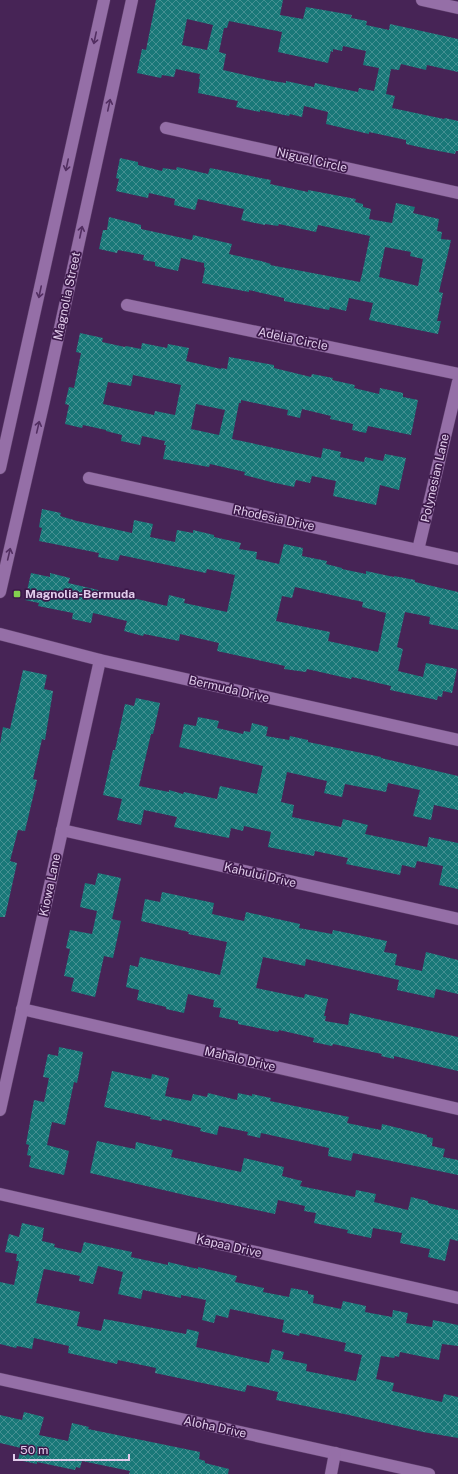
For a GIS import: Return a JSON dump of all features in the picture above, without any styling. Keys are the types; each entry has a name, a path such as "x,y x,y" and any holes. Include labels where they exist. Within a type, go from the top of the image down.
{"street":[{"path":"0,468 104,0"},
{"name":"Magnolia Street","path":"0,592 44,401 132,0"},
{"path":"422,0 458,8"},
{"name":"Niguel Circle","path":"166,128 458,193"},
{"name":"Adelia Circle","path":"127,305 458,374"},
{"name":"Polynesian Lane","path":"418,550 458,382"},
{"name":"Rhodesia Drive","path":"89,478 458,559"},
{"name":"Bermuda Drive","path":"0,634 100,660 458,740"},
{"name":"Kiowa Lane","path":"0,1110 100,660"},
{"name":"Kahului Drive","path":"62,830 458,919"},
{"name":"Mahalo Drive","path":"22,1009 458,1109"},
{"name":"Kapaa Drive","path":"0,1194 458,1298"},
{"name":"Aloha Drive","path":"0,1379 429,1474"},
{"path":"331,1474 335,1453"}],"building":[{"path":"156,0 283,0 280,15 303,19 306,7 352,15 351,18 367,21 366,25 389,30 390,24 458,39 458,72 427,65 426,70 401,64 399,70 391,69 386,94 395,96 392,108 458,121 458,151 456,151 455,154 428,149 406,144 406,140 369,132 369,134 326,124 328,112 304,106 302,117 260,110 260,112 236,107 238,101 198,93 200,74 176,69 174,77 162,75 161,78 137,73 142,49 146,50","holes":["187,19 213,25 207,50 182,45","229,21 282,32 278,52 328,63 331,51 333,52 333,49 342,51 343,46 366,51 363,65 379,68 374,91 359,88 358,92 315,83 314,87 286,81 286,83 272,81 223,70 226,54 219,52 224,28 227,28"]},
{"path":"120,158 138,162 138,165 162,171 163,168 176,170 177,167 208,174 210,168 271,180 270,184 308,192 308,190 356,199 355,202 363,204 363,207 371,209 369,219 392,223 396,203 415,207 413,213 439,219 437,231 442,232 441,239 451,240 439,292 443,293 437,321 441,321 438,334 369,320 373,303 349,298 346,311 330,307 329,310 284,301 284,298 249,290 249,292 202,283 205,268 204,263 181,258 178,271 155,266 155,262 143,260 144,255 118,250 117,253 99,249 103,230 107,230 109,217 141,225 141,229 192,240 193,235 232,244 229,254 261,261 271,264 270,265 360,282 362,274 370,236 318,225 316,232 279,224 278,226 265,225 241,220 244,209 198,199 195,210 174,205 175,199 149,193 148,198 116,191 119,179 116,178","holes":["385,247 411,252 410,256 423,259 418,286 379,277"]},
{"path":"80,333 103,338 102,342 141,349 142,343 167,348 168,344 189,348 186,361 221,369 227,369 229,357 274,365 274,368 311,377 312,374 333,378 332,380 355,385 354,388 379,394 380,388 403,393 403,397 418,400 411,435 368,426 366,433 352,430 353,424 330,419 331,416 302,409 300,418 287,415 288,410 241,400 241,403 239,403 232,439 321,458 323,448 341,452 340,457 364,462 365,457 383,461 385,454 406,458 399,490 380,485 376,505 333,496 336,481 312,476 310,483 296,480 294,487 244,475 245,472 210,464 209,467 163,459 166,445 164,445 165,441 142,436 140,445 121,441 122,435 106,430 83,425 82,428 65,424 69,405 65,404 69,387 74,388 81,353 76,352","holes":["133,375 181,385 175,415 155,411 154,415 103,404 108,382 131,386","196,404 225,410 219,435 191,429"]},
{"path":"42,509 61,513 60,516 77,521 132,533 134,520 153,524 150,537 175,542 177,530 193,533 193,530 214,535 214,537 241,543 239,549 257,552 256,559 279,564 284,544 303,548 302,556 327,561 326,564 342,569 366,574 366,571 415,580 415,582 458,592 458,630 429,624 430,617 405,612 397,647 403,649 398,671 423,677 426,663 457,669 452,693 443,691 442,697 438,696 437,700 390,690 391,686 352,677 351,679 307,669 306,672 284,669 285,666 217,651 219,643 180,634 179,641 144,634 143,636 124,631 127,621 93,613 91,623 72,619 73,613 38,606 39,603 25,600 31,573 50,577 50,573 70,578 68,583 167,606 169,595 185,599 184,603 227,612 235,575 207,569 206,573 120,555 118,561 98,557 99,553 39,541 42,528 39,527","holes":["295,587 363,602 362,607 386,613 378,652 328,641 330,632 276,621 282,596 292,598"]},
{"path":"23,670 47,675 44,689 53,691 45,740 42,739 33,779 37,780 25,831 18,830 10,861 17,863 5,917 0,917 0,744 3,727 10,729"},
{"path":"136,698 160,703 139,786 169,792 169,790 183,794 184,792 217,799 220,786 257,794 263,766 179,747 184,724 196,726 198,717 219,721 217,728 243,734 244,731 250,732 252,723 268,727 266,736 289,740 290,736 308,740 308,742 381,757 458,776 458,810 434,805 431,820 413,816 420,790 388,783 386,792 345,784 342,797 324,793 327,781 287,772 281,802 294,805 292,817 341,827 343,819 368,825 365,834 427,847 429,837 458,843 458,889 439,885 443,866 417,861 415,868 402,865 400,875 346,864 348,858 315,851 314,856 268,847 271,832 244,826 243,831 231,828 229,838 174,827 177,817 144,810 141,825 117,820 122,799 103,795 125,704 134,706"},
{"path":"98,873 121,878 112,919 121,921 113,958 104,956 95,997 71,991 74,978 64,976 70,949 66,948 70,930 92,934 97,911 80,907 85,883 95,885"},
{"path":"162,892 214,903 212,914 244,921 246,912 300,924 299,928 332,934 333,930 387,941 384,952 397,954 395,965 422,971 426,952 458,960 458,994 436,989 434,998 397,990 399,980 306,959 305,966 263,957 256,988 304,998 305,994 328,999 324,1016 326,1016 325,1021 348,1025 350,1013 458,1037 458,1071 394,1056 394,1059 381,1056 382,1054 333,1044 332,1046 313,1042 314,1038 279,1030 278,1032 238,1024 238,1021 219,1017 221,1008 213,1007 214,1000 188,994 184,1013 137,1000 139,990 126,987 130,965 138,967 140,957 220,975 227,942 188,934 189,932 141,921 145,899 160,902"},
{"path":"59,1047 83,1052 77,1083 74,1082 65,1125 52,1122 47,1145 69,1151 64,1175 29,1167 31,1156 27,1155 29,1145 26,1144 34,1100 44,1102 49,1078 43,1077 48,1054 58,1056"},
{"path":"112,1071 151,1079 152,1074 169,1078 165,1096 191,1101 193,1094 207,1097 208,1093 237,1100 238,1093 252,1096 252,1094 271,1098 270,1101 349,1117 347,1123 381,1130 382,1124 427,1135 427,1137 433,1138 432,1146 445,1149 443,1157 458,1160 458,1175 353,1153 351,1161 328,1156 329,1148 261,1133 260,1138 247,1135 248,1132 219,1126 217,1135 200,1131 201,1128 162,1119 162,1121 150,1119 151,1117 104,1107"},
{"path":"97,1141 135,1149 136,1142 173,1150 171,1157 241,1172 244,1158 284,1167 282,1176 302,1181 300,1186 355,1197 356,1190 376,1194 374,1202 408,1210 411,1197 428,1201 428,1203 458,1210 458,1241 450,1239 445,1261 428,1257 430,1249 400,1243 402,1233 373,1228 371,1238 347,1233 348,1230 314,1223 316,1213 304,1211 305,1206 278,1200 275,1214 90,1173"},
{"path":"22,1223 44,1228 42,1241 55,1244 54,1247 81,1253 84,1242 132,1252 131,1257 168,1265 168,1262 198,1269 198,1267 237,1276 235,1282 264,1288 263,1292 289,1297 291,1288 308,1291 308,1294 314,1295 313,1303 341,1309 343,1301 366,1306 365,1312 392,1317 393,1310 408,1313 406,1323 432,1327 433,1320 458,1325 458,1346 442,1344 439,1360 400,1352 399,1357 395,1356 394,1358 381,1356 376,1379 394,1383 392,1391 442,1402 444,1394 458,1397 458,1438 423,1432 276,1400 278,1392 247,1385 245,1392 155,1373 156,1368 118,1360 117,1364 68,1353 69,1346 34,1338 32,1349 17,1346 16,1348 0,1344 0,1282 14,1285 19,1261 16,1261 17,1254 5,1252 9,1234 19,1237","holes":["98,1266 123,1272 118,1294 141,1299 143,1290 181,1298 181,1295 206,1300 202,1320 214,1323 216,1315 228,1318 230,1309 284,1320 282,1332 299,1336 300,1333 346,1343 344,1351 362,1355 356,1381 306,1371 307,1364 282,1359 284,1352 272,1349 269,1363 196,1347 199,1332 187,1329 186,1334 104,1319 101,1331 77,1326 80,1312 36,1303 44,1269 80,1276 79,1281 93,1284"]},
{"path":"24,1412 44,1417 39,1435 68,1441 72,1423 89,1427 88,1429 200,1452 199,1459 205,1461 205,1463 229,1469 228,1474 129,1474 130,1471 82,1461 80,1468 76,1467 75,1470 37,1462 37,1464 18,1460 21,1448 0,1443 0,1415 22,1420"}],"place":[{"name":"Magnolia-Bermuda","path":"17,594"}]}
